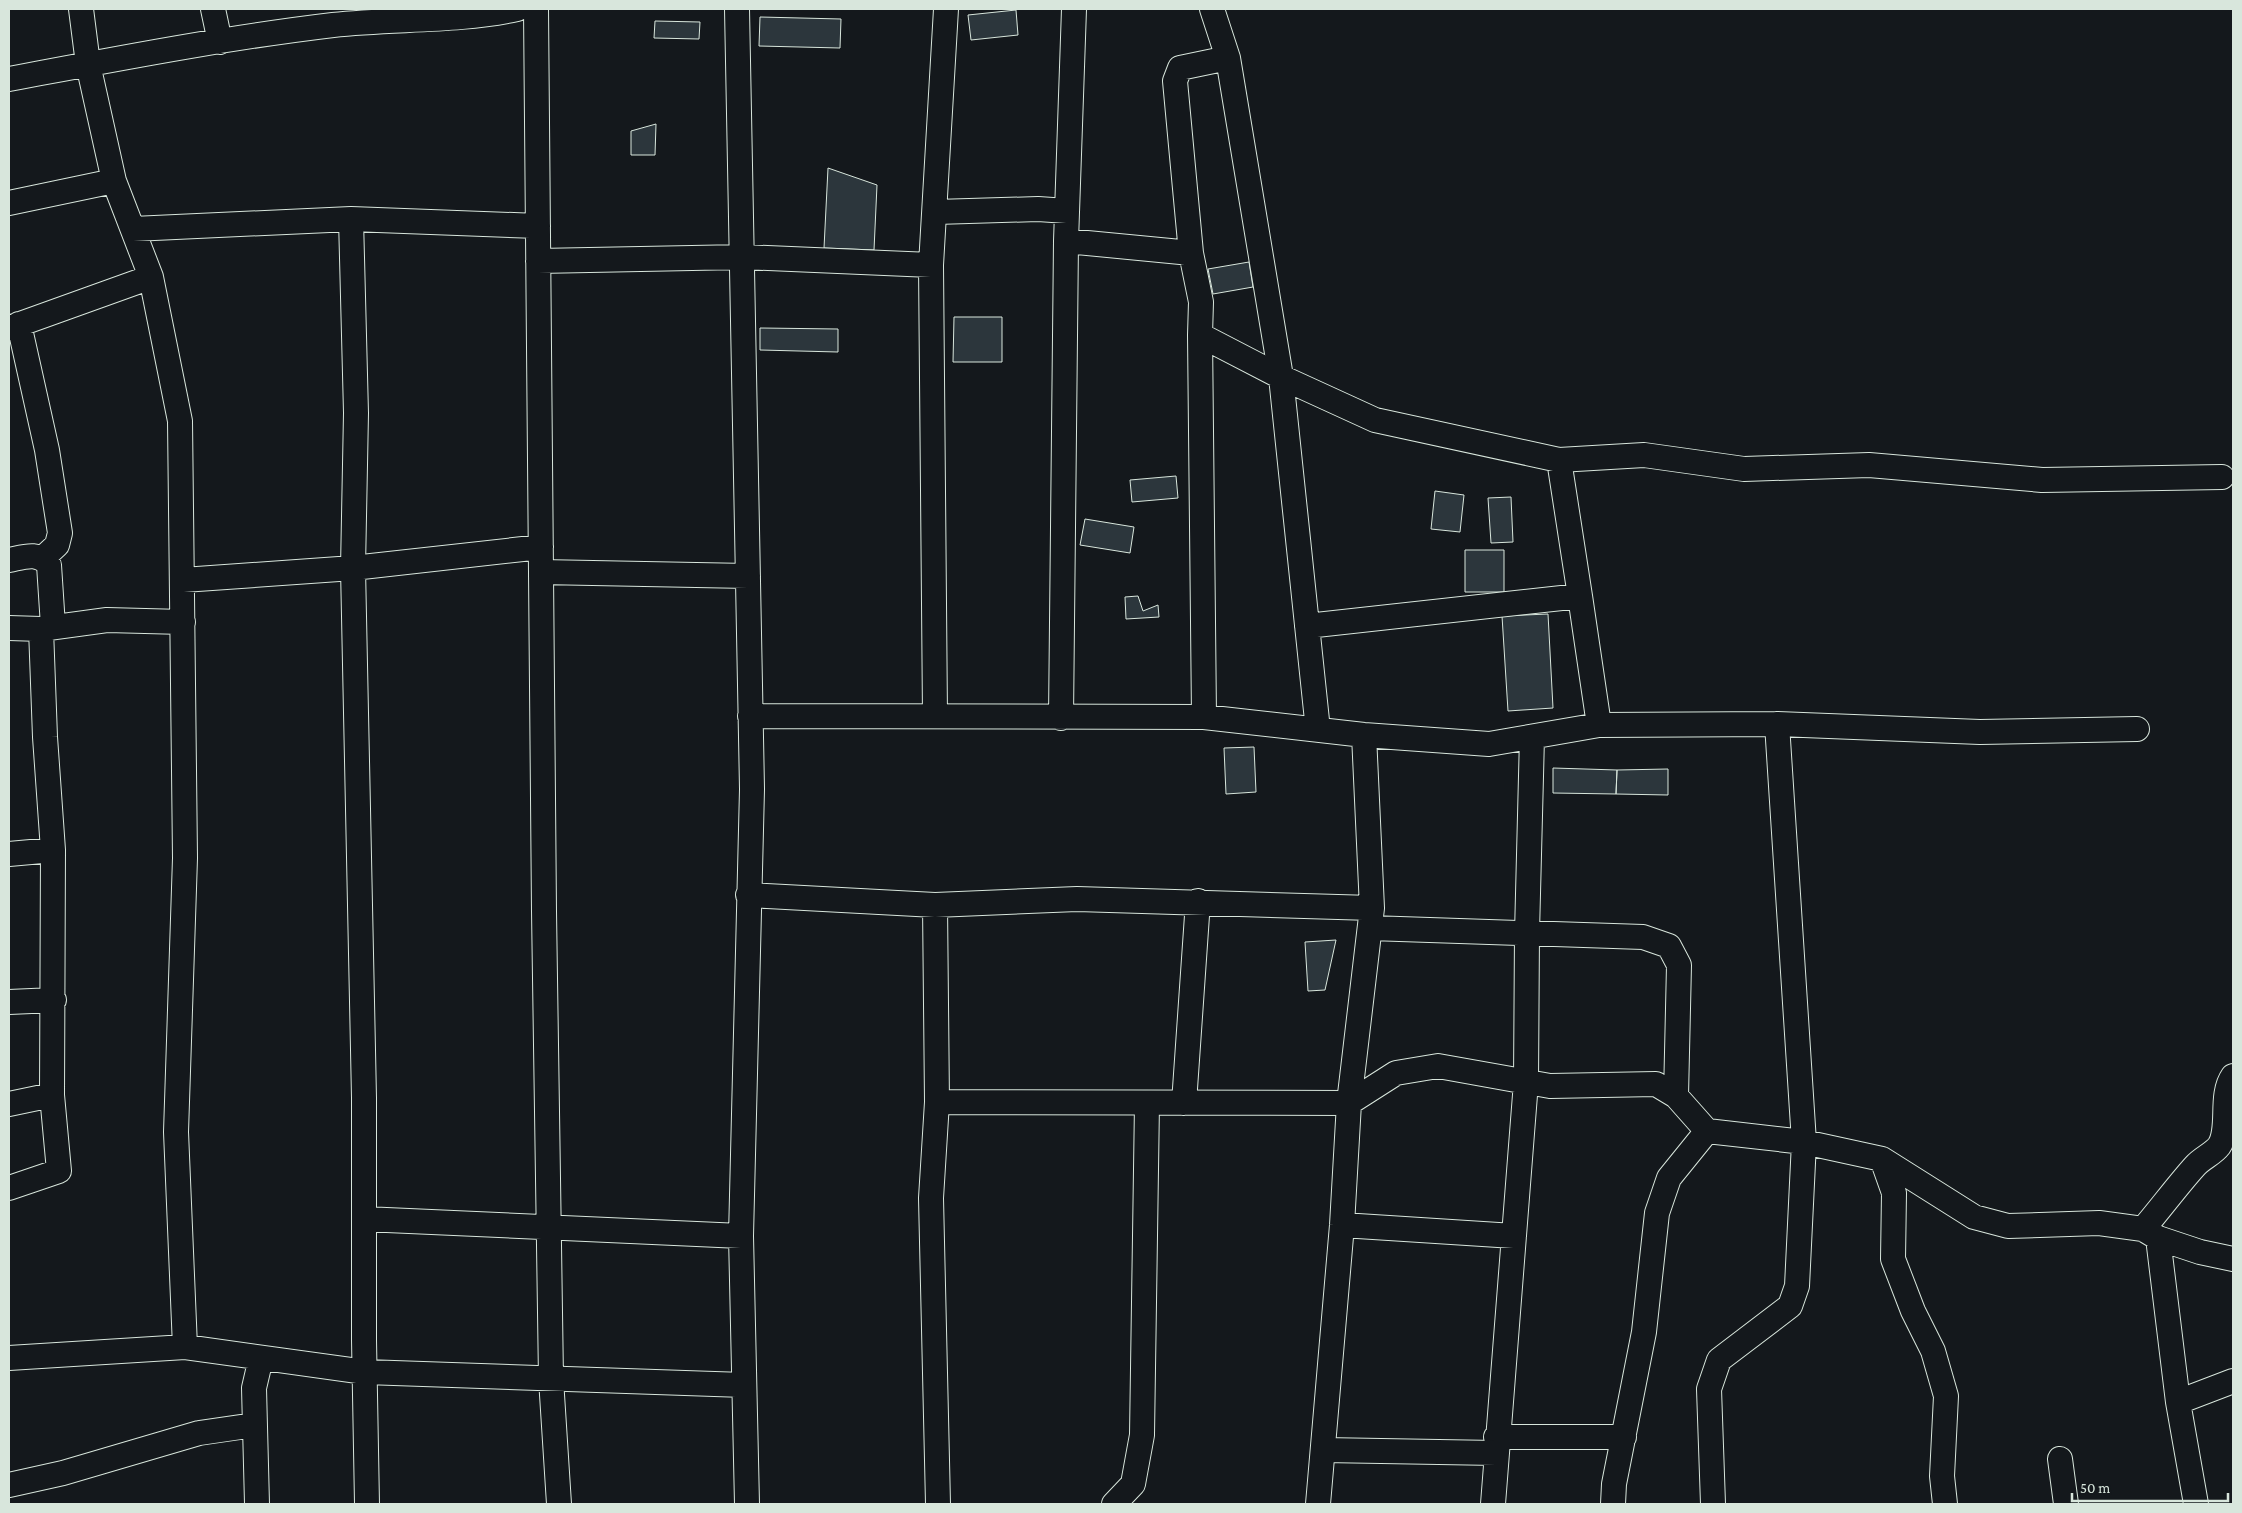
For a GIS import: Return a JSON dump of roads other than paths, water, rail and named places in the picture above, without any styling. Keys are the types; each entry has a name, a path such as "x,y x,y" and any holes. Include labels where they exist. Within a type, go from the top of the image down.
{"street":[{"path":"81,9 88,64 114,181 151,277 180,421 185,858 176,1132 185,1347"},
{"path":"213,9 220,42"},
{"path":"9,79 220,42 334,25 484,16 517,9"},
{"path":"536,9 551,1379 559,1504"},
{"path":"737,9 752,789 741,1236 748,1504"},
{"path":"934,716 931,265 936,212 946,9"},
{"path":"1061,718 1066,241 1074,9"},
{"path":"1212,9 1228,58 1281,377 1318,730"},
{"path":"1204,717 1201,302 1191,253 1175,81 1180,68 1228,58"},
{"path":"9,203 114,181"},
{"path":"936,212 1044,209 1067,211"},
{"path":"133,229 351,219 538,226"},
{"path":"351,219 356,413 353,568 364,1098 367,1504"},
{"path":"1066,241 1191,253"},
{"path":"538,261 743,257 931,265"},
{"path":"43,558 57,545 60,533 46,450 14,326 151,277"},
{"path":"1200,335 1281,377 1375,420 1559,460 1644,455 1744,469 1869,465 2042,480 2222,477"},
{"path":"1559,460 1599,725"},
{"path":"183,580 353,568 541,547"},
{"path":"9,560 34,555 43,558 49,565 45,737 53,850 54,1000 52,1094 59,1171 9,1188"},
{"path":"541,572 748,576"},
{"path":"1307,626 1580,596"},
{"path":"9,628 47,628 107,620 183,622"},
{"path":"750,716 1204,717 1364,735 1489,744 1599,725 1777,724 1980,732 2137,729"},
{"path":"1713,1504 1709,1389 1719,1360 1790,1306 1797,1286 1804,1142 1777,724"},
{"path":"1318,1504 1342,1225 1349,1103 1371,918 1364,735"},
{"path":"1493,1504 1496,1445 1526,1082 1527,933 1532,737"},
{"path":"9,854 53,850"},
{"path":"748,895 935,905 1077,899 1198,901 1527,933 1643,936 1668,946 1679,965 1676,1096"},
{"path":"1184,1103 1198,901"},
{"path":"935,905 937,1102 931,1198 938,1504"},
{"path":"9,1002 54,1000"},
{"path":"937,1102 1349,1103 1396,1073 1438,1066 1550,1086 1656,1084 1676,1096 1707,1131 1804,1142 1882,1159 1974,1217 2008,1226 2099,1223 2150,1233 2200,1252 2233,1259"},
{"path":"2196,1504 2150,1233 2196,1164 2218,1146 2225,1132 2224,1111 2230,1080 2233,1076"},
{"path":"9,1104 52,1094"},
{"path":"1114,1504 1132,1484 1142,1436 1147,1103"},
{"path":"1612,1504 1644,1332 1657,1213 1669,1178 1707,1131"},
{"path":"1882,1159 1894,1193 1893,1259 1913,1311 1933,1351 1946,1396 1942,1476 1945,1504"},
{"path":"364,1219 741,1236"},
{"path":"1342,1225 1514,1236"},
{"path":"9,1358 185,1347 365,1372 744,1385"},
{"path":"257,1504 254,1388 261,1358"},
{"path":"2178,1402 2233,1381"},
{"path":"9,1485 63,1473 199,1434 254,1425"},
{"path":"1324,1450 1496,1445 1624,1437"},
{"path":"2060,1459 2066,1504"}]}
